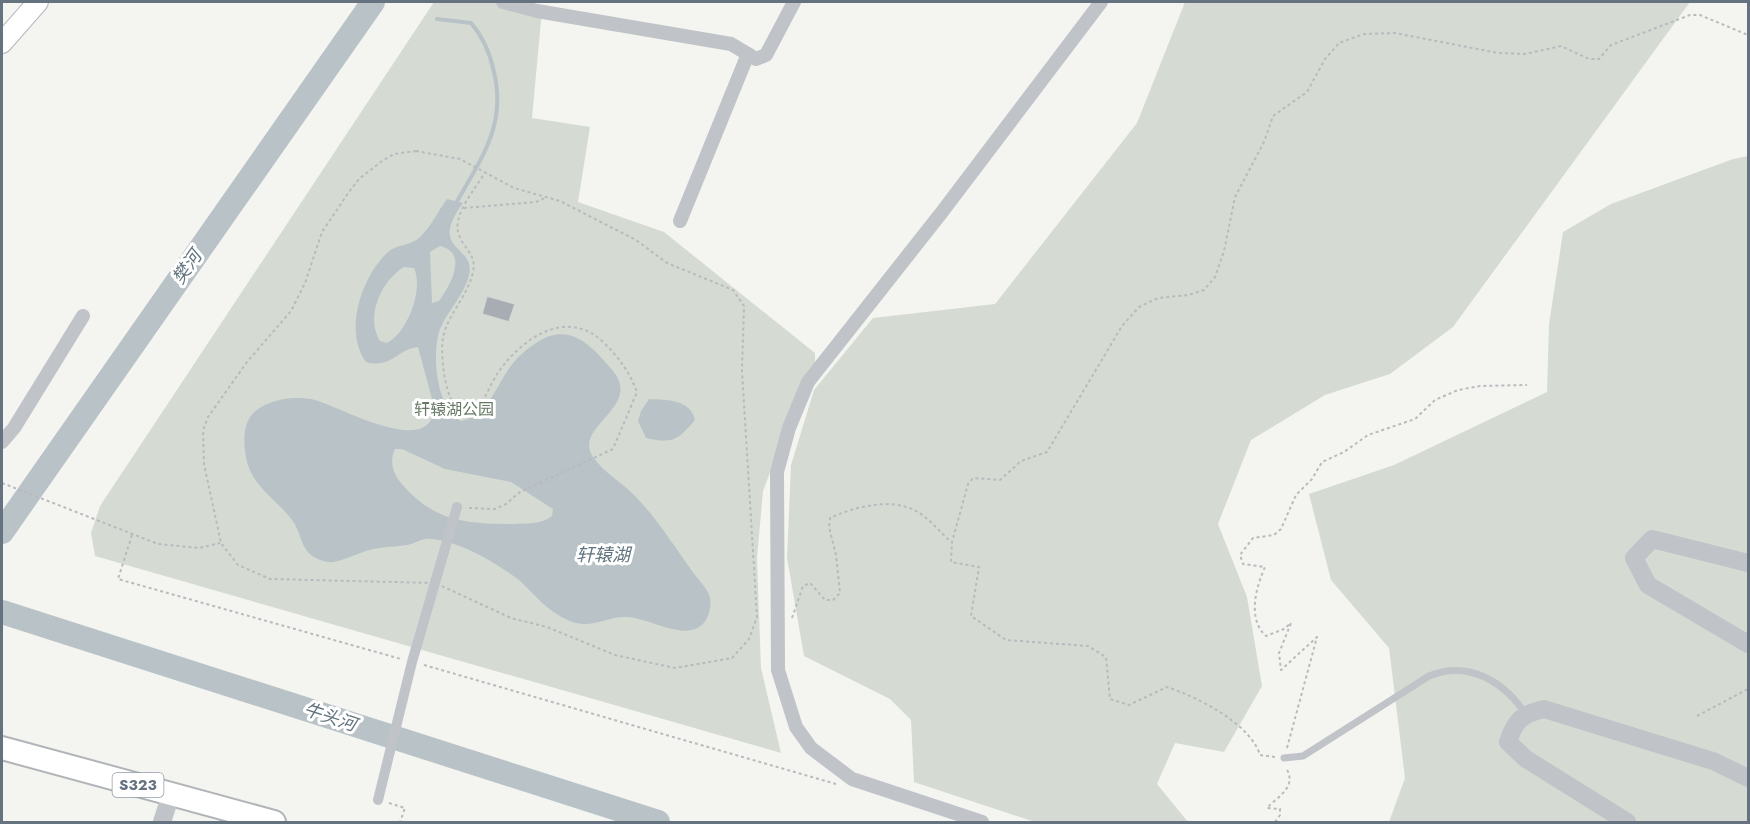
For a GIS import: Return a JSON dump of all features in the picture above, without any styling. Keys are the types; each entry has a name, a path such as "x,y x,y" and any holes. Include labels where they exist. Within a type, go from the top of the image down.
{"main road":[{"path":"2,43 38,2"},
{"name":"S323","path":"2,748 274,822"}],"street":[{"path":"503,2 537,11 731,44 756,59 766,55 794,2"},
{"path":"982,822 852,779 811,748 795,727 778,670 777,472 789,428 808,382 942,212 1101,2"},
{"path":"680,221 748,54"},
{"path":"2,442 14,428 83,316"},
{"path":"378,800 412,662 457,507"},
{"path":"1749,563 1652,539 1634,558 1648,585 1749,644"},
{"path":"1627,822 1526,759 1508,742 1514,724 1526,713 1544,709 1713,761 1749,778"},
{"path":"162,822 171,794"}],"lane":[{"path":"1284,758 1303,756 1442,670 1467,670 1489,679 1515,697 1526,713"}],"path":[{"path":"1284,758 1260,754 1256,743 1228,718 1190,695 1167,687 1129,705 1110,699 1106,657 1088,646 1006,640 971,616 979,567 951,562 952,542 968,484 973,477 1000,480 1021,461 1047,452 1122,326 1139,307 1158,298 1188,296 1204,290 1215,277 1224,251 1235,197 1264,142 1273,116 1307,92 1325,59 1339,43 1364,34 1395,33 1507,54 1561,46 1572,49 1589,59 1599,59 1611,45 1690,15 1700,15 1749,35"},
{"path":"416,151 460,159 485,173 514,188 560,201 636,240 667,262 733,290 744,306 742,371 757,617 749,639 732,658 675,668 615,655 547,627 512,618 435,583 270,579 238,565 221,543 204,464 203,430 208,417 236,378 291,311 305,283 322,232 359,179 394,154 416,151"},
{"path":"457,507 495,509 506,504 520,492 613,449 637,393 629,370 611,350 592,333 572,325 555,327 523,345 497,373 480,406 460,411 453,406 447,389 443,338 474,269 472,254 458,234 459,218 485,173"},
{"path":"464,208 526,204 547,197"},
{"path":"1275,822 1280,815 1280,809 1267,808 1279,800 1286,790 1289,776 1284,766 1284,758 1317,638 1281,670 1280,653 1291,623 1275,634 1266,636 1260,630 1256,620 1256,587 1265,567 1243,564 1240,555 1253,538 1274,535 1281,529 1296,495 1312,479 1322,462 1344,452 1368,435 1416,419 1443,396 1469,387 1527,386"},
{"path":"2,483 158,544 198,548 221,543"},
{"path":"779,622 790,625 803,586 810,583 825,600 833,600 840,593 836,555 829,527 830,518 861,507 900,505 919,513 952,542"},
{"path":"132,535 118,579 841,786 852,779"},
{"path":"1697,717 1749,689"},
{"path":"378,800 405,808 400,822"}],"green space":[{"name":"轩辕湖公园","path":"434,2 506,2 542,10 532,118 590,127 578,202 664,232 815,353 815,376 798,399 763,491 757,558 761,668 781,753 95,556 91,533 100,506"},
{"path":"1185,2 1690,2 1453,327 1390,374 1325,395 1251,440 1218,524 1247,597 1262,686 1224,752 1175,743 1157,784 1188,822 1035,822 914,782 911,720 890,699 804,656 787,558 791,465 814,390 873,318 995,304 1137,123"},
{"path":"1748,156 1748,822 1389,822 1405,778 1389,648 1331,580 1309,494 1394,465 1547,392 1549,324 1563,232 1611,204 1733,159"}],"water":[{"name":"轩辕湖","path":"447,199 463,203 453,219 450,231 455,246 466,258 469,275 467,283 442,325 437,342 438,381 446,405 461,421 477,414 489,401 517,358 524,351 548,337 559,334 569,335 588,345 613,371 620,384 620,396 591,436 589,446 593,457 644,506 709,594 710,611 700,626 691,630 681,630 627,617 585,624 570,621 549,608 519,580 499,566 468,549 438,540 425,539 407,545 373,549 334,562 323,561 307,551 292,520 251,473 245,451 246,425 252,414 275,401 295,398 315,400 383,426 402,430 419,429 430,422 434,406 418,347 382,363 366,362 359,349 356,320 364,289 379,262 392,249 420,237","holes":["440,246 454,255 455,263 448,287 439,301 432,303 430,252","404,267 414,268 417,288 407,321 394,338 387,343 380,341 376,332 375,311 382,290","395,449 402,449 445,469 511,482 553,509 552,516 543,521 513,524 480,523 451,518 438,513 413,496 396,475 392,458"]},
{"path":"649,399 683,404 695,420 674,439 663,441 646,438 638,421"}],"building":[{"path":"487,296 515,304 509,322 482,314"}],"waterway":[{"name":"樊河","path":"2,532 373,2"},
{"path":"437,19 471,23 480,34 488,52 497,91 497,109 489,142 455,205"},
{"name":"牛头河","path":"2,612 658,822"}]}
